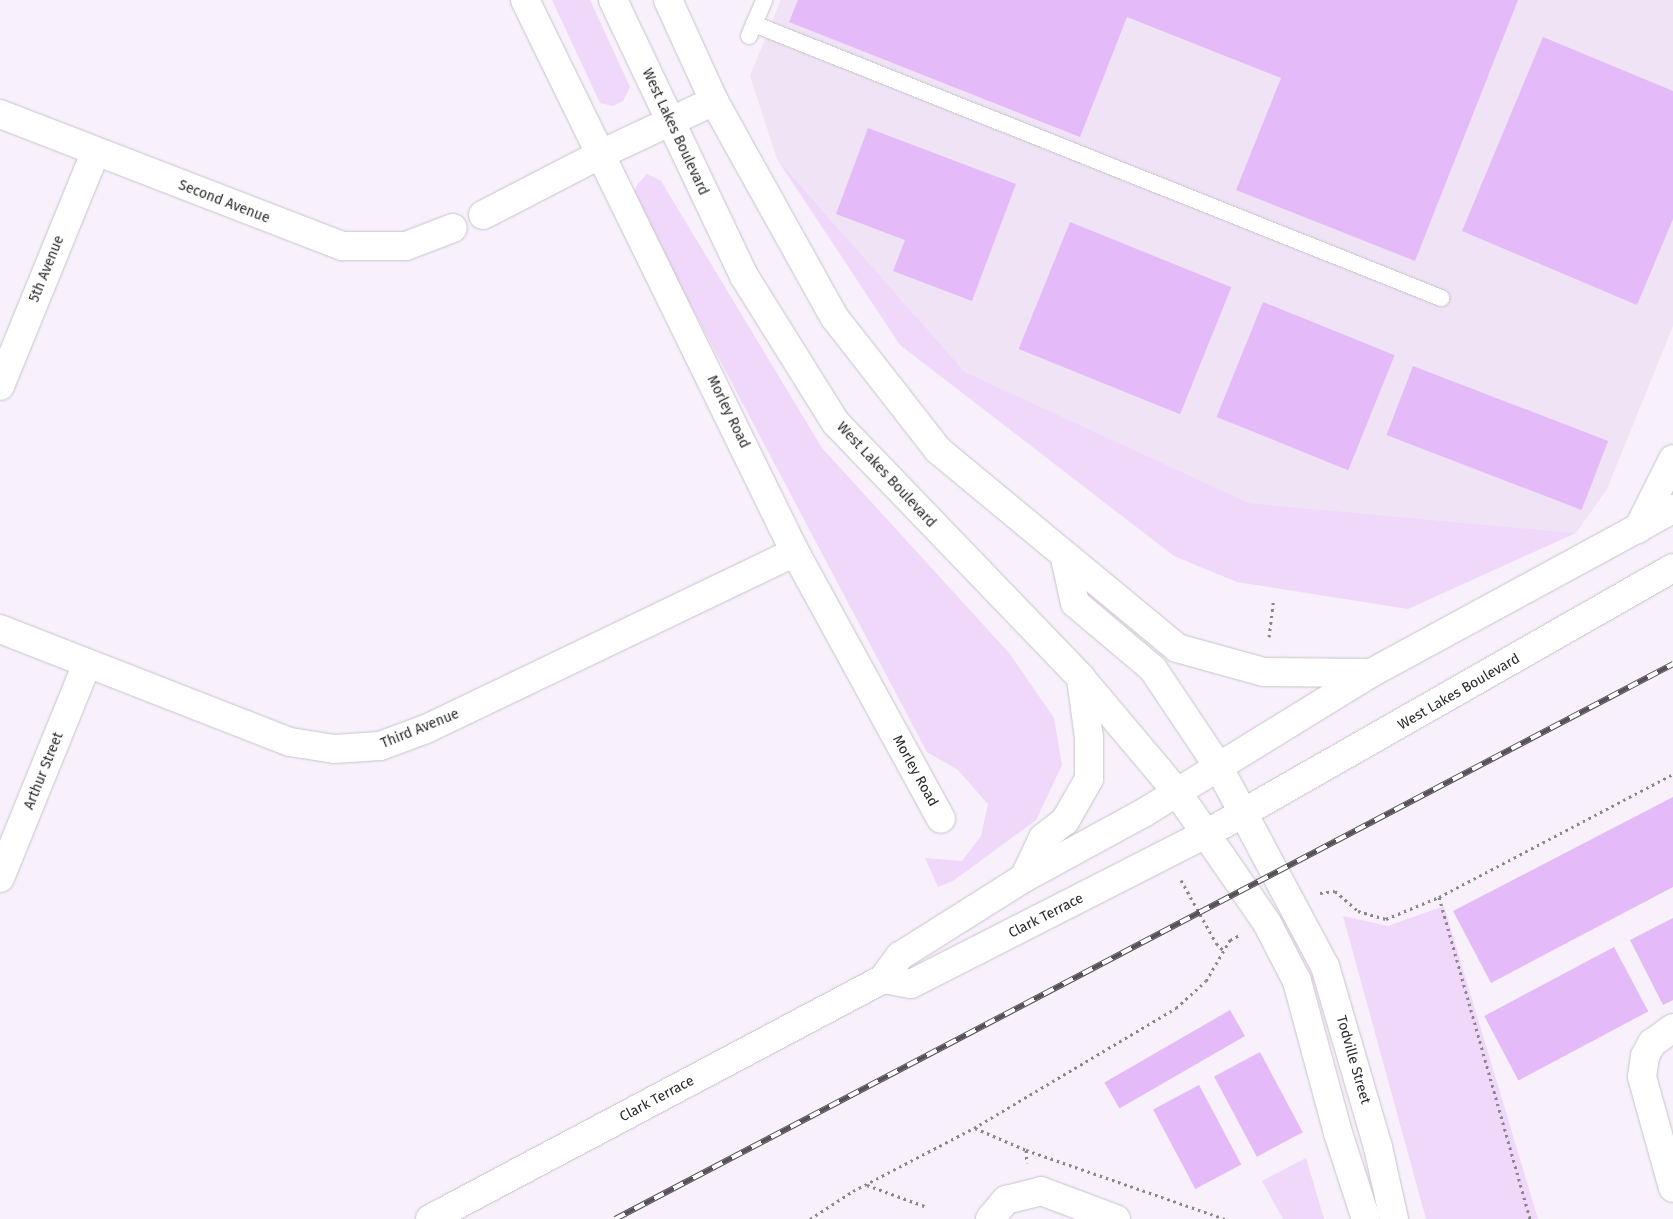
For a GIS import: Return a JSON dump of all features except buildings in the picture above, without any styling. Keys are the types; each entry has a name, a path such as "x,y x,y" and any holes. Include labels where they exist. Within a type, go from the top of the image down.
{"main road":[{"name":"Morley Road","path":"525,0 796,552 941,818"},
{"name":"West Lakes Boulevard","path":"613,0 669,122 744,276 836,423 1081,678 1177,792 1267,923 1297,981 1307,1011 1338,1133 1366,1219"},
{"path":"668,0 714,101 835,318 938,450 1066,558 1177,648 1264,672 1371,673"},
{"path":"482,215 601,154 714,101"},
{"name":"Second Avenue","path":"0,114 94,153 342,246 406,246 453,228"},
{"name":"5th Avenue","path":"0,386 94,153"},
{"path":"1638,529 1673,459"},
{"path":"1177,792 1371,673 1673,509"},
{"name":"Third Avenue","path":"0,629 290,742 334,749 380,746 426,729 796,552"},
{"path":"1066,558 1075,602 1153,669 1218,766 1244,813 1304,901"},
{"name":"West Lakes Boulevard","path":"1206,834 1673,568"},
{"name":"Arthur Street","path":"0,878 87,664"},
{"path":"1024,878 1042,838 1065,821 1089,779 1089,738 1081,678"},
{"name":"Clark Terrace","path":"430,1219 883,979 900,956 1024,878 1177,792"},
{"name":"Clark Terrace","path":"883,979 911,984 1206,834"},
{"name":"Todville Street","path":"1304,901 1334,992 1378,1148 1394,1219"},
{"path":"1673,1028 1652,1043 1642,1066 1642,1077 1673,1188"},
{"path":"990,1219 1006,1200 1041,1191 1116,1219"}],"lane":[{"path":"764,0 751,30 1441,298"}],"path":[{"path":"1269,637 1273,602"},
{"path":"1304,901 1335,891 1358,911 1386,919 1439,897 1673,774"},
{"path":"1177,873 1216,943 1223,950"},
{"path":"1439,897 1530,1219"},
{"path":"810,1219 866,1185 974,1128 1176,1008 1206,981 1230,940 1242,934"},
{"path":"974,1128 1026,1150 1225,1219"},
{"path":"866,1185 927,1207"}],"shaded area":[{"path":"552,0 590,0 630,87 623,101 613,106 600,103"},
{"path":"781,0 1673,0 1673,326 1607,489 1576,533 1249,503 965,372 777,159 750,76"},
{"path":"777,159 965,372 1249,503 1576,533 1408,609 1237,582 1174,556 900,345"},
{"path":"647,174 661,181 822,448 1010,654 1054,718 1062,765 1036,820 953,881 938,887 925,858 962,861 981,836 988,804 958,770 927,752 633,196 637,185"},
{"path":"1444,906 1538,1219 1426,1219 1343,916 1388,926"},
{"path":"1306,1158 1324,1219 1283,1219 1262,1181"}],"railway":[{"path":"615,1219 1673,664"}]}
